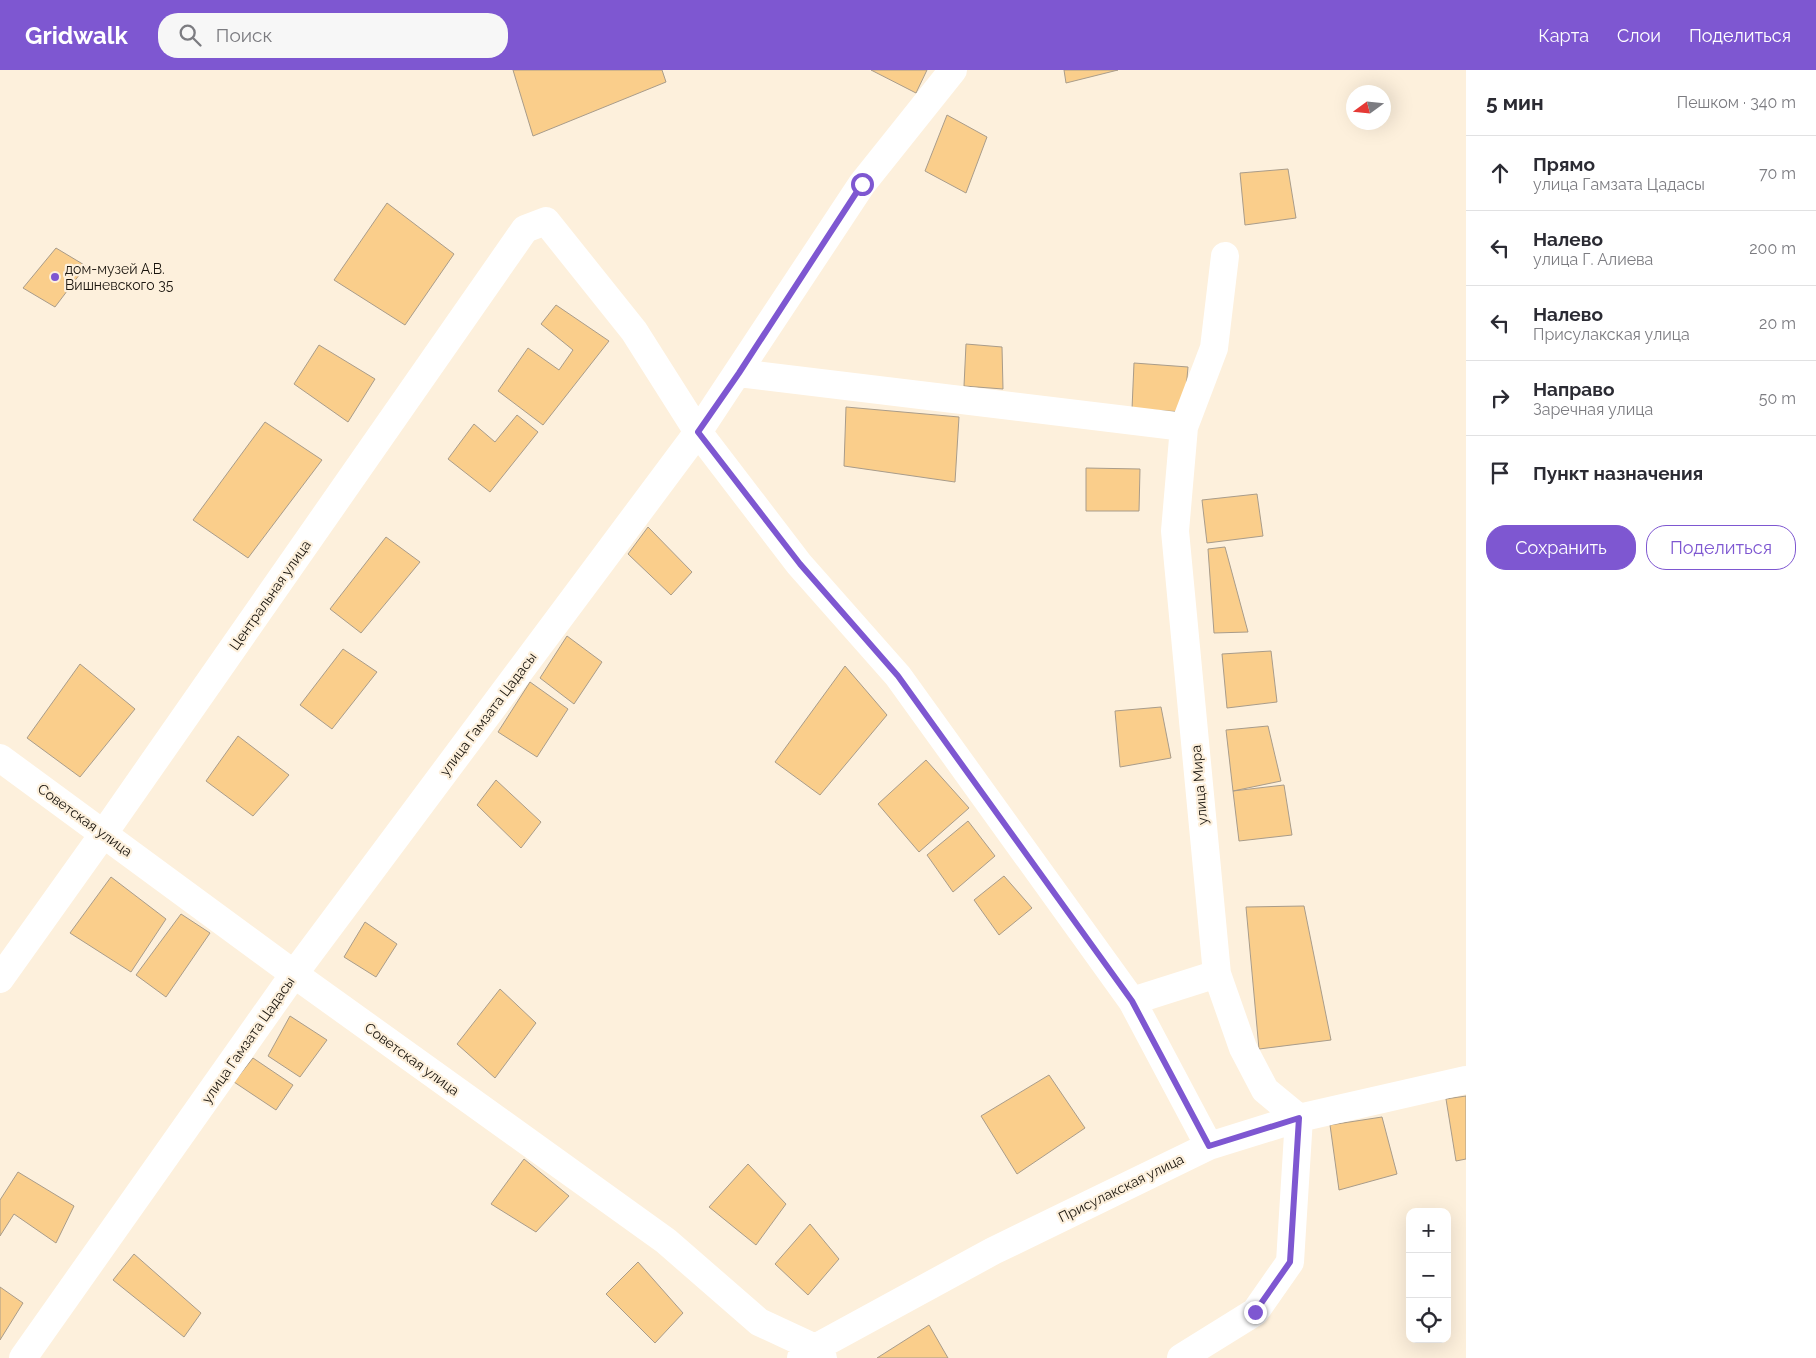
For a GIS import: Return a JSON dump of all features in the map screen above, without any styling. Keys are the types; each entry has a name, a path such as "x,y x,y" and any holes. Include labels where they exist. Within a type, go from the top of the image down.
{"street":[{"name":"улица Гамзата Цадасы","path":"23,1358 294,974 698,432 739,373 862,184 953,70"},
{"name":"Центральная улица","path":"0,978 104,834 525,229 546,221 634,331 698,432"},
{"name":"улица Мира","path":"1225,256 1214,348 1184,427 1175,531 1217,974 1243,1048 1265,1090 1299,1118"},
{"path":"739,373 1184,427"},
{"path":"698,432 800,564 898,676 1132,1001 1209,1146"},
{"name":"Советская улица","path":"0,758 294,974 666,1241 759,1322 813,1355"},
{"path":"1132,1001 1217,974"},
{"name":"Присулакская улица","path":"813,1355 993,1252 1209,1146 1299,1118 1466,1080"},
{"path":"1181,1358 1255,1312 1290,1262 1299,1118"}],"building":[{"path":"513,70 662,70 666,82 533,136"},
{"path":"871,70 927,70 916,93"},
{"path":"1064,70 1118,70 1066,83"},
{"path":"947,115 987,137 966,193 925,171"},
{"path":"1288,169 1296,218 1245,225 1240,173"},
{"path":"387,203 454,254 405,325 334,280"},
{"name":"дом-музей А.В. Вишневского 35","path":"56,248 86,266 55,307 23,288"},
{"path":"556,305 609,341 543,425 498,391 528,348 559,370 573,350 541,324"},
{"path":"966,344 1002,347 1003,389 964,386"},
{"path":"319,345 375,379 348,422 294,384"},
{"path":"1134,363 1188,367 1184,412 1132,409"},
{"path":"846,407 959,417 955,482 844,466"},
{"path":"517,415 538,432 490,492 448,459 474,424 495,442"},
{"path":"265,422 322,460 248,558 193,520"},
{"path":"1086,468 1140,469 1139,511 1086,511"},
{"path":"1257,494 1263,536 1207,543 1202,500"},
{"path":"648,527 692,572 671,595 628,554"},
{"path":"386,537 420,562 361,633 330,609"},
{"path":"1225,547 1248,632 1214,633 1208,549"},
{"path":"567,636 602,662 574,704 540,678"},
{"path":"343,649 377,672 332,729 300,705"},
{"path":"1271,651 1277,702 1227,708 1222,654"},
{"path":"80,664 135,709 80,777 27,738"},
{"path":"845,666 887,715 820,795 775,762"},
{"path":"530,682 568,709 537,757 498,732"},
{"path":"1161,707 1171,758 1120,767 1115,711"},
{"path":"1268,726 1281,781 1233,791 1226,730"},
{"path":"238,736 289,775 253,816 206,781"},
{"path":"926,760 969,808 919,852 878,804"},
{"path":"496,780 541,822 521,848 477,805"},
{"path":"1284,785 1292,835 1239,841 1233,791"},
{"path":"968,821 995,856 953,892 927,855"},
{"path":"1004,876 1032,908 999,935 974,900"},
{"path":"111,877 166,919 131,972 70,933"},
{"path":"1304,906 1331,1040 1259,1049 1246,907"},
{"path":"181,914 210,933 166,997 136,975"},
{"path":"365,922 397,944 376,977 344,957"},
{"path":"500,989 536,1023 495,1078 457,1044"},
{"path":"290,1016 327,1040 300,1077 268,1056"},
{"path":"253,1058 293,1085 276,1110 234,1082"},
{"path":"1049,1075 1085,1128 1017,1174 981,1116"},
{"path":"1466,1096 1466,1159 1456,1161 1446,1099"},
{"path":"1382,1117 1397,1174 1339,1190 1330,1125"},
{"path":"524,1159 569,1196 536,1232 491,1204"},
{"path":"748,1164 786,1204 756,1245 709,1207"},
{"path":"18,1172 74,1206 56,1243 14,1214 0,1236 0,1200"},
{"path":"810,1224 839,1259 808,1295 775,1264"},
{"path":"134,1254 201,1313 184,1337 113,1280"},
{"path":"638,1262 683,1313 655,1343 606,1294"},
{"path":"0,1287 23,1303 0,1340"},
{"path":"929,1325 948,1358 877,1358"}],"place":[{"name":"дом-музей А.В. Вишневского 35","path":"55,277"}],"route":[{"path":"862,184 739,373 698,432 800,564 898,676 1132,1001 1209,1146 1299,1118 1290,1262 1255,1312"}]}
